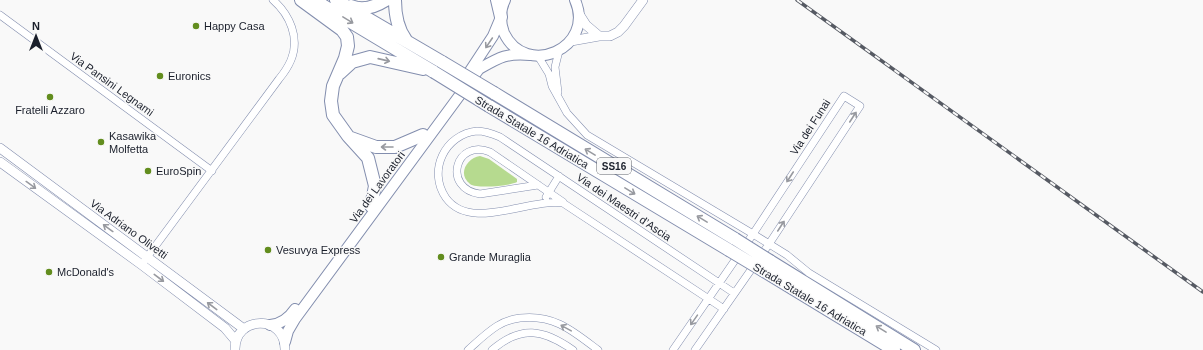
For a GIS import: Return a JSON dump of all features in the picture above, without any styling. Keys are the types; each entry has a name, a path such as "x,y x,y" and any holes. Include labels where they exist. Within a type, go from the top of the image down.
{"highway":[{"path":"301,0 342,30 347,37 348,46 345,58 333,86 331,101 334,115 348,136 368,158 375,186 371,206"},
{"name":"Strada Statale 16 Adriatica","path":"314,0 489,106 914,350"},
{"path":"336,0 356,8 366,9 386,0"},
{"name":"Strada Statale 16 Adriatica","path":"336,0 494,93 732,245"},
{"path":"396,0 396,17 399,31 406,41"},
{"path":"497,0 501,17"},
{"path":"338,76 352,62 370,57 434,72"},
{"path":"348,136 376,147 395,147 423,135"},
{"name":"Strada Statale 16 Adriatica","path":"767,266 894,350"}],"main road":[{"path":"476,68 494,36 505,0"},
{"path":"476,68 500,56 518,54 549,55 559,51 571,41 577,29 579,14 575,0"},
{"path":"501,17 503,30 510,42 519,50 534,55"},
{"name":"Via dei Lavoratori","path":"292,318 423,135 476,68"},
{"name":"Via dei Lavoratori","path":"292,318 476,68"},
{"path":"270,325 292,318"},
{"path":"285,346 292,318"}],"street":[{"path":"142,265 280,79 292,59 294,48 293,29 285,12 273,0"},
{"path":"571,41 600,36 610,36 618,32 643,0"},
{"path":"579,14 586,24 600,36"},
{"name":"Via Pansini Legnami","path":"0,15 212,171"},
{"path":"558,96 555,67 559,51"},
{"path":"534,55 549,74 552,86 567,113 587,135 753,234 787,255 810,273 936,350"},
{"name":"Via dei Funai","path":"673,350 753,234 844,96 860,106 769,244 696,350"},
{"name":"Via dei Maestri d’Ascia","path":"724,309 568,206 556,202 482,214 469,213 457,208 446,198 438,181 438,169 441,157 446,147 466,133 478,131 490,132 500,137 734,293"},
{"name":"Via Adriano Olivetti","path":"0,148 244,329"},
{"path":"538,185 480,194 473,193 466,190 461,185 456,172 457,166 460,160 470,151 477,149 490,152 538,185 568,206"},
{"name":"Via Adriano Olivetti","path":"0,162 142,265 225,328 236,346"},
{"path":"542,204 559,176"},
{"path":"468,350 497,325 512,320 532,317 552,320 568,328 598,350"},
{"path":"236,346 239,335 244,329 256,323 270,325 278,330 285,346"},
{"path":"492,350 507,338 524,333 541,333 559,341 573,350"}],"green space":[{"path":"480,156 489,159 517,179 517,182 507,185 493,186 474,186 470,184 464,176 465,167 475,157"}],"railway":[{"path":"797,0 1203,292"}],"place":[{"name":"Happy Casa","path":"196,26"},
{"name":"Euronics","path":"160,76"},
{"name":"Fratelli Azzaro","path":"50,97"},
{"name":"Kasawika Molfetta","path":"101,142"},
{"name":"EuroSpin","path":"148,171"},
{"name":"Vesuvya Express","path":"268,250"},
{"name":"Grande Muraglia","path":"441,257"},
{"name":"McDonald's","path":"49,272"}]}
